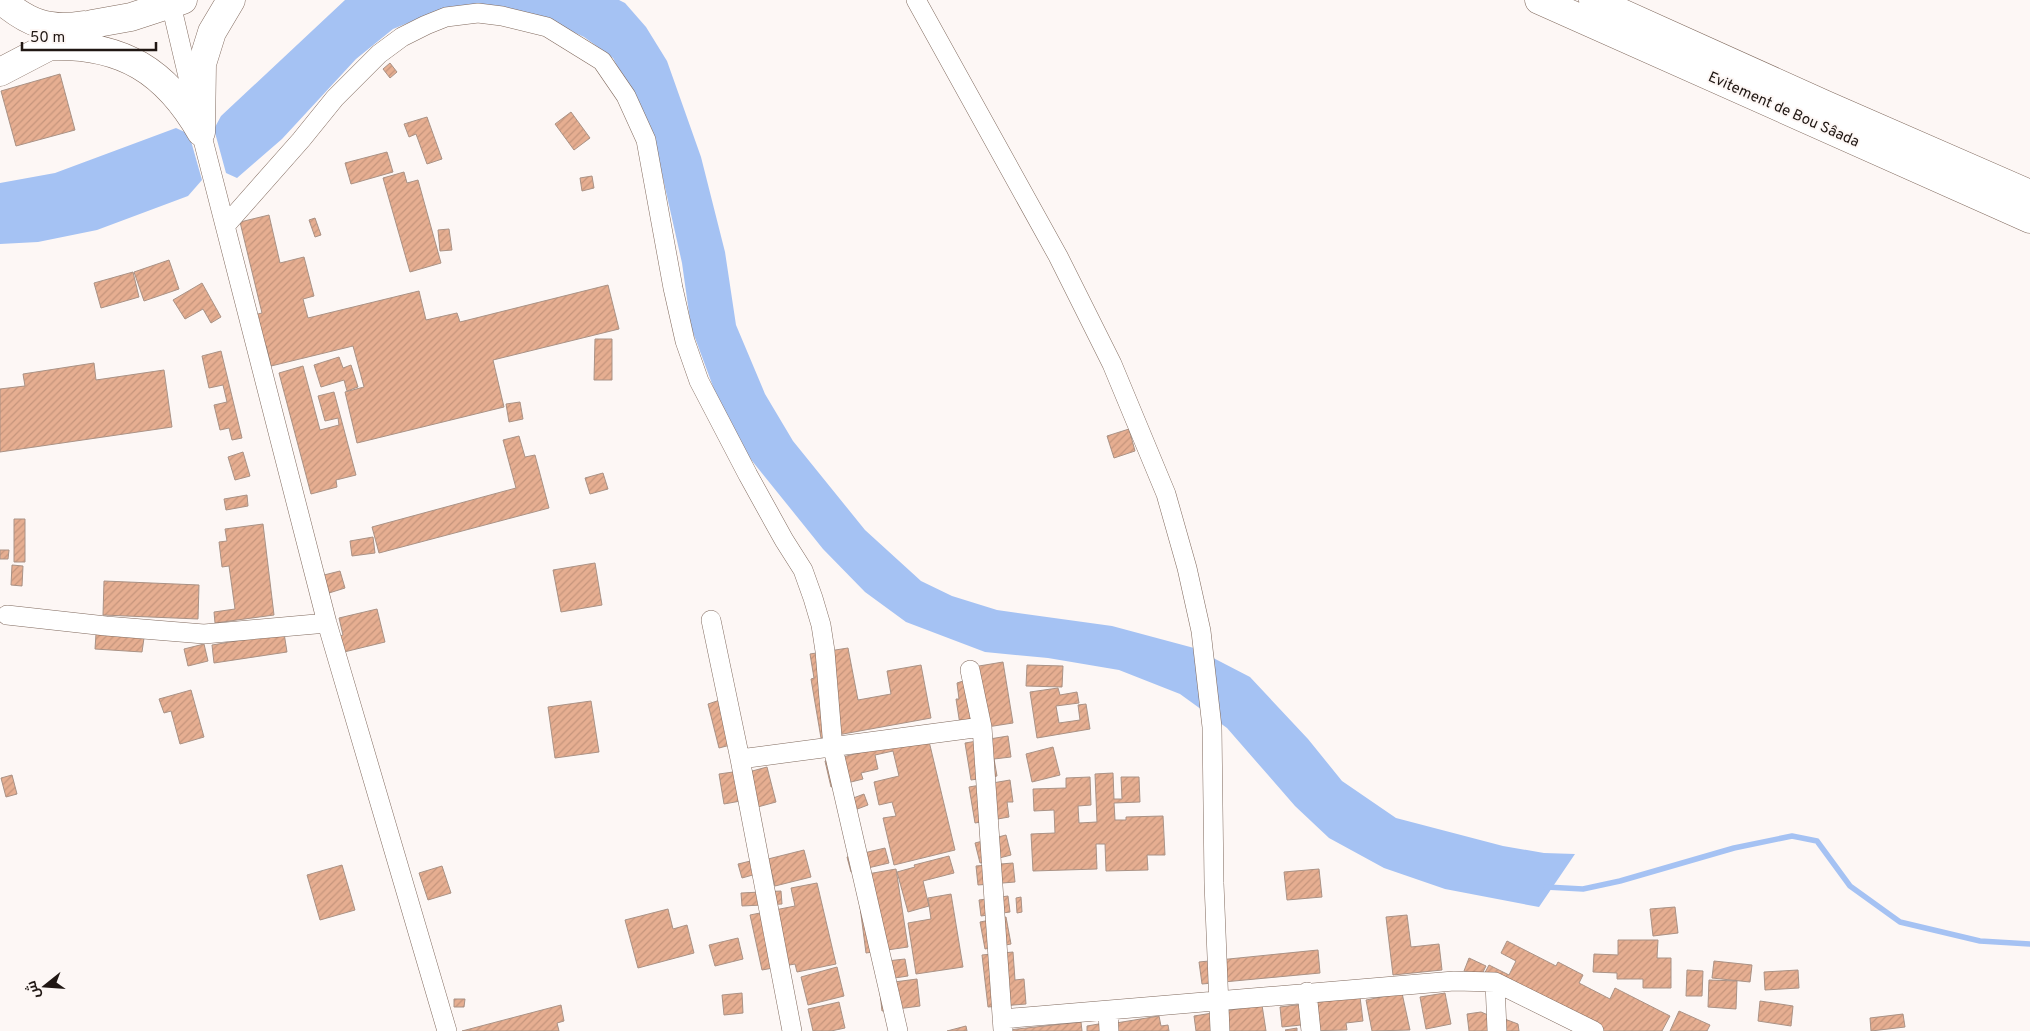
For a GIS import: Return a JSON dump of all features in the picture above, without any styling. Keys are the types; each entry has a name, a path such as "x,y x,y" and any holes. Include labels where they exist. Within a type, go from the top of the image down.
{"highway":[{"path":"1,0 19,15 42,25 67,28 131,17 174,2"},
{"path":"0,72 110,15 129,0"},
{"path":"201,132 202,64 212,32 230,0"},
{"name":"Evitement de Bou Sâada","path":"1539,0 2030,219"},
{"name":"Evitement de Bou Sâada","path":"1592,0 2030,194"},
{"path":"50,46 73,45 96,48 118,55 139,65 175,93 201,132"}],"street":[{"path":"916,0 1058,256 1112,364 1166,494 1187,568 1201,630 1212,727 1214,883 1220,1031"},
{"path":"174,2 201,132 327,623 447,1031"},
{"path":"225,226 301,140 335,98 379,54 402,37 426,25 446,17 478,13 502,16 547,27 602,61 626,96 646,140 673,288 685,341 699,382 748,475 803,570 813,598 821,625 825,651 833,748 898,1031"},
{"path":"7,615 204,634 327,623"},
{"path":"711,620 740,759 792,1031"},
{"path":"970,670 982,727 1002,1025 1108,1011 1218,1000 1454,981 1495,982 1594,1031"},
{"path":"740,759 982,727"},
{"path":"1495,982 1497,1031"},
{"path":"1308,992 1310,1031"},
{"path":"1108,1011 1109,1031"}],"water":[{"path":"345,0 619,0 625,3 646,27 667,61 701,157 725,252 736,325 765,394 793,441 865,530 921,581 952,596 997,610 1112,626 1194,648 1250,677 1308,739 1342,781 1396,818 1503,846 1544,853 1575,854 1539,907 1445,889 1384,868 1329,838 1295,806 1227,728 1180,694 1119,670 1048,658 985,652 906,622 865,592 823,549 745,452 718,400 691,327 682,263 662,174 643,117 613,58 584,37 541,17 420,18 393,29 356,59 282,139 237,178 226,173 214,129 221,116"},
{"path":"176,128 189,134 202,180 188,196 97,230 38,242 0,244 0,183 55,173"}],"building":[{"path":"390,63 397,72 390,78 383,69"},
{"path":"60,74 75,130 16,146 1,91"},
{"path":"571,112 590,138 574,150 555,124"},
{"path":"427,117 442,159 427,164 416,134 409,137 404,124"},
{"path":"387,152 393,172 351,184 345,163"},
{"path":"404,172 407,183 418,180 441,263 410,272 383,178"},
{"path":"592,176 594,188 582,191 580,178"},
{"path":"269,215 280,263 304,257 314,296 303,299 308,318 419,291 426,320 457,313 460,322 608,285 619,329 493,360 504,407 357,443 345,392 364,387 353,346 271,366 266,345 258,347 250,316 262,313 240,222"},
{"path":"315,218 321,235 315,237 309,220"},
{"path":"449,229 452,250 440,251 438,230"},
{"path":"169,260 179,289 144,301 134,272"},
{"path":"133,272 139,297 101,308 94,283"},
{"path":"202,283 221,317 211,323 203,309 185,319 173,300"},
{"path":"595,339 612,339 612,380 594,380"},
{"path":"221,351 242,438 232,440 229,428 220,430 214,405 227,402 223,385 209,388 202,356"},
{"path":"339,357 343,368 351,365 358,387 347,391 344,380 321,387 314,365"},
{"path":"94,363 96,380 164,370 172,427 0,452 0,389 25,386 23,374"},
{"path":"303,366 320,430 339,425 338,418 325,421 318,396 334,392 356,475 336,480 337,487 311,494 279,373"},
{"path":"520,402 523,419 509,422 506,404"},
{"path":"1129,429 1135,451 1114,458 1107,436"},
{"path":"519,436 525,457 535,455 549,508 379,553 372,527 516,488 503,440"},
{"path":"243,452 250,476 235,480 228,457"},
{"path":"603,473 608,489 590,494 585,478"},
{"path":"247,495 248,506 226,510 224,499"},
{"path":"14,519 25,519 25,562 14,562"},
{"path":"263,524 274,615 215,623 214,612 235,609 229,566 222,567 219,542 227,541 225,529"},
{"path":"373,537 375,553 352,556 350,541"},
{"path":"0,550 9,550 8,559 0,559"},
{"path":"595,563 602,605 561,612 553,570"},
{"path":"12,565 23,566 22,586 11,585"},
{"path":"340,571 345,588 329,593 324,575"},
{"path":"104,581 199,585 198,619 103,615"},
{"path":"377,609 385,642 340,653 336,637 343,635 339,618"},
{"path":"284,633 287,652 214,663 212,645"},
{"path":"96,634 144,638 142,652 95,649"},
{"path":"204,644 208,661 188,666 184,649"},
{"path":"848,648 858,700 891,694 887,671 921,665 931,718 821,738 811,679 814,678 810,654"},
{"path":"1003,662 1013,723 961,731 956,699 959,699 957,683 963,681 961,669"},
{"path":"1027,665 1063,666 1062,687 1026,686"},
{"path":"1058,688 1060,695 1077,692 1079,703 1056,706 1059,723 1080,720 1078,705 1086,704 1090,729 1037,738 1030,692"},
{"path":"191,690 204,737 180,744 171,711 164,713 159,699"},
{"path":"720,700 742,742 719,748 708,704"},
{"path":"591,701 599,752 555,758 548,707"},
{"path":"1008,736 1011,757 994,759 997,776 971,780 965,743"},
{"path":"928,737 955,850 894,865 883,818 896,816 892,802 879,805 874,782 899,776 893,751 875,755 878,769 861,773 863,779 831,787 825,761"},
{"path":"1053,747 1060,775 1032,782 1026,754"},
{"path":"767,767 776,802 754,808 745,773"},
{"path":"740,771 746,800 724,804 719,774"},
{"path":"1113,773 1114,799 1122,799 1121,777 1139,777 1140,802 1114,803 1115,820 1126,820 1126,817 1163,816 1165,855 1147,855 1148,870 1106,871 1105,844 1096,844 1097,869 1033,871 1031,834 1055,833 1054,810 1034,811 1033,789 1066,788 1066,778 1090,777 1091,805 1078,806 1079,823 1097,822 1095,774"},
{"path":"12,775 17,794 6,797 1,778"},
{"path":"1010,780 1013,802 1007,802 1009,817 975,823 969,787"},
{"path":"864,794 868,805 852,811 848,800"},
{"path":"1006,835 1011,855 980,863 975,843"},
{"path":"885,848 889,863 851,872 847,857"},
{"path":"804,850 811,877 775,886 768,859"},
{"path":"949,856 954,873 923,881 929,906 908,912 897,872 915,867 914,865"},
{"path":"763,858 767,871 742,878 738,864"},
{"path":"1013,863 1015,882 978,885 976,866"},
{"path":"342,865 355,910 320,920 307,875"},
{"path":"442,866 451,893 428,900 419,873"},
{"path":"896,869 908,947 866,953 856,876"},
{"path":"1319,869 1322,897 1287,900 1284,872"},
{"path":"817,883 836,964 797,972 795,964 762,970 750,915 795,906 791,888"},
{"path":"781,891 782,904 742,906 741,893"},
{"path":"951,894 963,967 916,974 908,923 931,919 928,898"},
{"path":"1008,896 1010,912 981,916 979,900"},
{"path":"1021,897 1022,912 1017,913 1016,898"},
{"path":"1675,907 1678,933 1653,936 1650,909"},
{"path":"668,909 673,929 687,925 694,953 638,968 625,920"},
{"path":"1407,915 1411,947 1439,944 1442,970 1393,975 1386,917"},
{"path":"1006,917 1011,944 985,949 980,922"},
{"path":"738,938 743,959 715,966 709,945"},
{"path":"1618,940 1658,940 1657,958 1671,958 1671,988 1643,988 1643,979 1617,979 1617,973 1593,972 1594,954 1618,955"},
{"path":"1507,941 1556,966 1558,962 1583,975 1579,983 1610,999 1615,988 1670,1016 1662,1031 1589,1031 1480,982 1489,965 1509,975 1516,961 1501,953"},
{"path":"1318,950 1320,973 1202,984 1199,962"},
{"path":"1013,952 1015,980 1024,979 1026,1004 988,1007 982,955"},
{"path":"1469,958 1486,966 1480,978 1464,971"},
{"path":"905,959 908,976 881,980 878,962"},
{"path":"1714,961 1752,965 1750,982 1712,978"},
{"path":"837,967 844,996 808,1005 801,977"},
{"path":"1687,970 1703,971 1702,996 1686,996"},
{"path":"1798,970 1799,988 1765,990 1764,972"},
{"path":"917,979 920,1006 882,1011 879,984"},
{"path":"1709,980 1737,981 1736,1009 1708,1007"},
{"path":"742,993 743,1013 724,1015 722,995"},
{"path":"1402,993 1410,1030 1372,1031 1366,1000"},
{"path":"1445,993 1451,1024 1426,1029 1420,997"},
{"path":"1360,997 1363,1021 1346,1023 1347,1030 1302,1031 1301,1025 1282,1027 1280,1007"},
{"path":"454,999 465,999 464,1007 454,1007"},
{"path":"1760,1001 1793,1006 1791,1026 1758,1021"},
{"path":"839,1002 845,1028 831,1031 813,1031 808,1009"},
{"path":"561,1005 564,1021 557,1023 559,1031 462,1031"},
{"path":"1262,1005 1266,1031 1196,1031 1194,1016"},
{"path":"1679,1011 1710,1025 1707,1031 1670,1031"},
{"path":"1481,1012 1488,1015 1490,1031 1469,1031 1467,1014"},
{"path":"1903,1014 1905,1027 1871,1031 1870,1018"},
{"path":"1494,1015 1518,1024 1519,1031 1498,1031"},
{"path":"1159,1016 1161,1026 1168,1025 1169,1031 1087,1031 1087,1026"},
{"path":"1081,1022 1082,1031 999,1031"},
{"path":"966,1026 967,1031 947,1031"},
{"path":"1297,1028 1297,1031 1285,1030"}],"waterway":[{"path":"1546,887 1583,889 1620,881 1734,848 1792,836 1817,841 1850,886 1900,922 1980,941 2030,944"}]}
